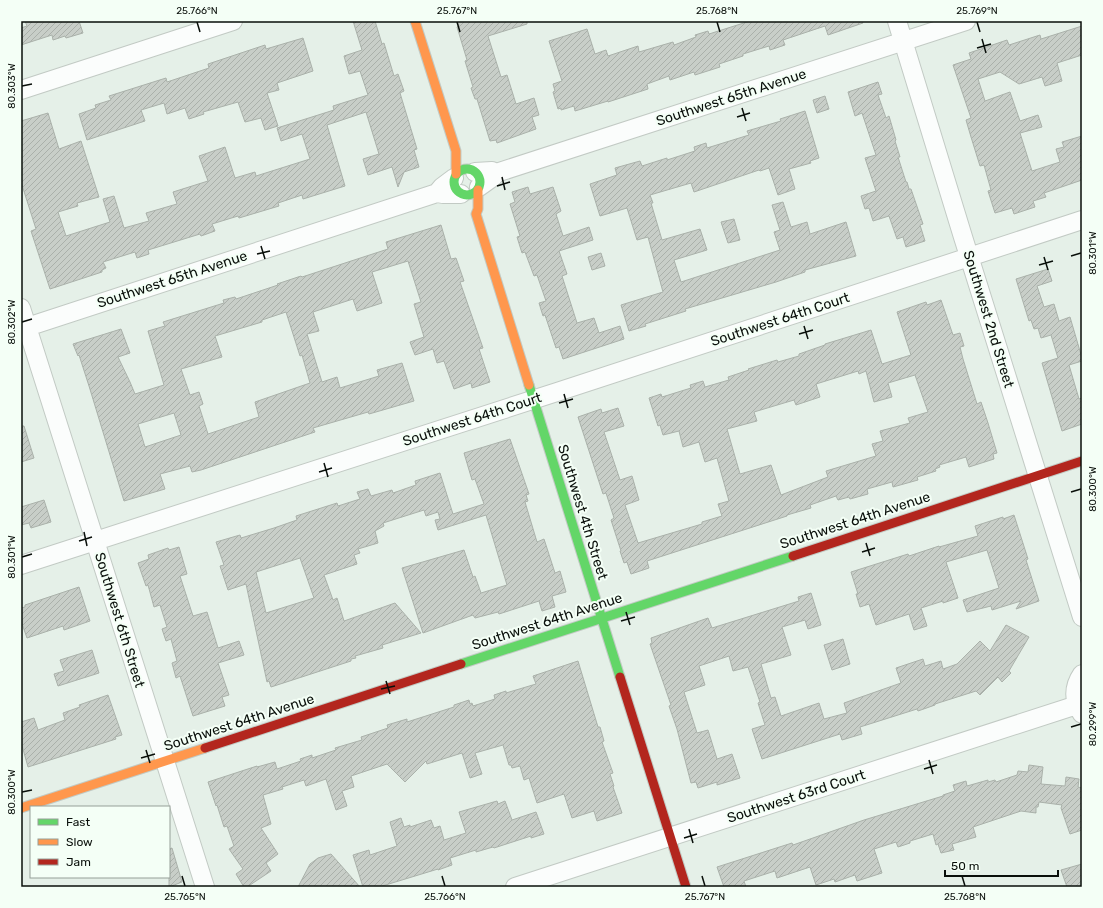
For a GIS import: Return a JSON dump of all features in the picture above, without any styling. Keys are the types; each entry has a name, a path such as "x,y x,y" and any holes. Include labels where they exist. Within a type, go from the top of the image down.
{"street":[{"path":"21,90 233,21"},
{"name":"Southwest 4th Street","path":"415,21 456,151 455,156 458,185 470,210 476,214"},
{"name":"Southwest 2nd Street","path":"897,21 1082,617"},
{"name":"Southwest 65th Avenue","path":"476,179 493,177 496,174 966,21"},
{"name":"Southwest 4th Street","path":"456,151 462,154 476,179 478,209 476,214 686,887"},
{"path":"463,169 476,179 472,194 458,185 463,169"},
{"name":"Southwest 65th Avenue","path":"24,328 437,193 442,187 458,185"},
{"name":"Southwest 64th Court","path":"21,565 1082,220"},
{"name":"Southwest 6th Street","path":"21,308 24,328 95,541 205,887"},
{"name":"Southwest 64th Avenue","path":"21,808 1082,461"},
{"path":"1079,709 1075,697 1075,688 1082,674"},
{"name":"Southwest 63rd Court","path":"515,887 670,836 1079,709"}],"building":[{"path":"25,21 79,21 83,33 53,40 52,35 21,45 21,28 27,26"},
{"path":"353,21 375,21 382,44 384,43 394,76 398,74 404,91 400,93 417,149 414,150 419,167 404,172 398,187 392,167 368,175 363,159 379,154 366,112 327,125 345,186 303,199 302,195 278,203 279,206 239,218 238,216 212,224 215,231 201,236 200,234 148,250 149,254 137,258 135,252 103,262 106,268 102,270 102,272 50,289 31,231 36,229 21,182 21,121 48,113 59,149 81,141 99,197 77,203 78,206 58,212 66,236 110,222 103,199 114,196 124,228 149,221 146,213 177,204 173,192 208,181 199,156 225,147 235,178 255,172 256,176 310,159 302,134 281,141 277,128 334,110 333,106 368,95 360,71 349,74 344,56 362,50"},
{"path":"457,21 527,21 527,24 488,36 501,77 507,75 516,104 534,98 539,115 532,117 536,129 497,143 496,140 490,141 477,99 475,99 471,88 473,87 465,61 467,60 457,27 459,26"},
{"path":"750,21 862,21 863,23 828,35 825,26 783,40 785,45 770,50 769,46 743,54 743,56 719,64 720,67 695,75 694,72 670,80 669,76 647,84 648,89 575,111 574,106 561,110 561,108 558,109 553,92 555,91 553,84 562,81 549,41 587,29 595,54 606,50 608,56 638,46 639,52 673,42 674,45 696,37 695,35 708,31 709,34"},
{"path":"1082,26 1082,55 1057,63 1062,81 1045,86 1042,77 1019,84 1000,72 978,79 985,101 1010,92 1020,121 1038,115 1042,127 1020,133 1032,171 1060,162 1056,149 1064,147 1062,142 1082,136 1082,180 1044,193 1046,197 1033,201 1035,207 1014,214 1012,208 995,213 988,191 991,190 984,165 980,166 966,120 971,118 953,65 971,59 969,53 1007,40 1009,45 1040,35 1041,39"},
{"path":"303,38 313,71 277,83 279,90 267,93 278,126 265,130 261,118 245,122 238,102 203,112 204,114 189,119 185,108 167,114 164,103 141,110 145,121 87,140 79,114 96,108 95,105 111,100 109,96 166,78 167,82 209,68 208,64 265,45 266,49"},
{"path":"878,82 882,94 878,95 886,118 889,116 900,157 898,157 906,182 909,189 911,189 923,224 920,225 925,241 906,247 903,237 897,239 889,216 873,221 869,208 865,209 861,196 876,191 865,158 876,155 862,113 855,116 848,92"},
{"path":"825,96 829,109 817,113 813,100"},
{"path":"805,111 819,158 810,161 811,163 789,169 795,189 778,195 769,168 694,192 691,183 650,195 662,240 700,229 707,250 674,260 681,282 780,250 774,232 780,230 772,205 783,202 791,227 807,222 810,234 846,222 856,256 805,270 805,272 776,282 685,309 686,311 645,324 646,326 629,331 621,305 663,292 648,237 637,240 627,208 600,216 590,184 617,175 615,168 640,161 642,166 667,158 667,160 695,151 694,147 706,143 707,148 749,135 747,131 781,121 780,119"},
{"path":"528,187 530,194 553,187 561,211 556,214 563,236 589,227 593,240 559,251 567,274 562,276 577,323 594,318 599,333 620,326 624,339 563,359 559,347 556,348 545,315 543,316 539,303 546,301 537,275 534,276 525,252 522,253 517,237 520,236 510,204 515,202 512,192"},
{"path":"734,219 740,240 728,243 721,222"},
{"path":"441,225 451,259 456,258 464,281 460,282 483,348 479,349 490,382 472,388 471,383 454,389 444,361 437,363 433,349 415,355 410,342 424,337 414,304 421,302 408,261 372,272 382,303 357,311 353,299 313,312 319,331 307,334 322,382 337,377 340,388 379,376 377,370 402,363 414,401 369,414 368,412 313,428 315,432 201,470 192,472 190,466 160,474 165,489 124,501 79,355 78,356 73,344 121,329 130,353 118,357 135,394 164,385 148,331 165,326 163,322 224,303 223,300 235,297 236,299 301,276 302,277 388,249 386,242","holes":["286,312 300,356 302,355 310,383 255,402 259,417 208,434 199,406 203,404 199,392 190,395 181,369 222,357 215,336 262,322 262,320","174,413 181,435 145,447 138,424"]},
{"path":"601,253 605,266 592,270 588,257"},
{"path":"1048,269 1052,281 1037,286 1044,307 1054,304 1059,321 1070,317 1082,358 1082,361 1069,365 1079,399 1082,398 1082,424 1062,431 1042,363 1058,358 1051,335 1041,338 1038,328 1034,329 1031,320 1029,321 1016,279"},
{"path":"941,300 953,335 960,333 964,346 960,347 963,359 977,404 981,402 997,453 993,454 994,459 969,467 966,457 939,465 940,467 935,469 936,471 917,477 918,480 893,487 892,482 867,489 868,494 850,499 849,497 838,500 836,496 810,505 811,508 647,561 649,568 631,574 627,562 624,563 611,520 614,518 606,493 603,494 578,417 601,409 602,413 618,408 624,426 604,432 620,480 632,476 639,500 625,505 638,543 702,524 702,522 722,516 718,504 729,501 717,458 705,462 699,442 683,447 679,431 663,435 660,425 658,426 649,398 661,394 662,397 691,388 690,385 703,381 705,387 729,380 728,377 749,370 748,369 777,360 778,362 799,356 799,354 825,344 871,330 882,364 911,355 897,312 926,302 927,305","holes":["858,371 859,374 866,371 874,402 892,397 888,383 915,375 928,412 908,418 910,423 880,431 883,441 872,444 876,456 826,471 828,477 781,495 771,465 740,474 727,429 757,421 754,412 794,400 796,405 820,397 816,384"]},
{"path":"21,426 24,426 34,458 21,462"},
{"path":"510,439 529,494 526,495 528,501 525,502 537,542 544,539 555,573 560,571 566,592 552,596 555,607 542,611 539,601 499,614 498,612 475,618 473,615 423,633 402,568 464,550 473,577 475,576 481,593 507,585 486,515 438,530 435,520 440,519 438,512 426,516 424,510 383,523 384,526 375,531 378,543 358,549 360,553 354,555 357,564 324,575 333,600 337,598 344,621 395,603 421,633 382,645 383,648 355,656 356,658 351,659 351,661 271,687 269,681 267,682 246,584 228,590 220,566 224,565 216,542 240,535 241,538 297,520 296,516 337,503 338,506 360,499 357,492 368,489 371,496 392,490 393,493 416,485 415,481 440,473 453,514 484,504 475,479 472,480 464,453","holes":["300,558 314,598 266,613 256,572"]},
{"path":"44,500 51,522 31,528 29,523 21,525 21,507"},
{"path":"1014,515 1039,601 1016,609 1021,601 992,610 991,606 967,612 963,600 999,588 987,550 946,562 958,598 921,608 927,626 914,630 909,614 876,625 869,604 860,607 856,594 858,594 851,572 908,554 909,556 939,546 978,536 975,526"},
{"path":"179,547 187,574 180,576 193,616 207,612 218,648 239,641 244,655 218,663 229,695 222,697 225,706 193,716 180,676 176,678 172,663 177,661 171,639 166,641 162,629 167,627 160,605 154,607 148,585 146,586 138,563 149,559 148,555 168,548 169,550"},
{"path":"79,587 90,621 64,630 63,626 27,638 21,621 21,608 25,607 25,605"},
{"path":"811,593 821,625 808,629 805,620 782,627 791,655 761,664 771,698 775,697 781,716 819,703 824,719 847,713 844,703 901,683 896,668 923,659 925,666 941,661 943,669 957,664 980,641 990,651 1006,625 1029,637 1009,671 1011,673 1002,682 998,677 980,695 976,691 918,711 917,709 860,727 862,734 842,740 840,734 762,759 752,729 765,725 758,703 760,702 748,667 733,671 729,656 699,666 705,685 684,692 697,733 708,730 717,759 732,754 740,778 717,785 717,782 698,788 696,782 691,783 677,729 669,706 671,705 650,644 652,643 651,638 708,618 712,628 799,601 798,597"},
{"path":"843,639 850,664 832,670 824,645"},
{"path":"92,650 99,673 58,686 54,674 64,671 60,660"},
{"path":"578,661 598,727 600,727 604,741 602,742 613,773 610,774 613,787 622,813 597,821 594,811 572,818 564,794 537,803 529,778 524,780 520,766 512,768 511,765 509,765 503,745 475,753 482,774 470,778 462,753 427,764 426,761 405,782 387,764 351,776 354,787 342,791 347,806 336,810 326,779 306,786 304,780 282,787 283,789 263,795 271,824 261,828 278,854 266,863 271,871 247,887 244,887 236,874 243,869 229,849 234,846 227,826 224,827 208,782 257,766 275,762 277,769 301,761 300,759 312,755 312,758 336,750 335,748 362,740 361,737 388,728 387,725 407,719 407,722 454,707 454,705 469,700 470,704 472,703 473,706 495,699 494,695 536,684 533,676"},
{"path":"108,695 122,735 115,737 116,739 28,767 21,742 21,722 34,718 38,730 65,720 63,713 80,707 79,705"},
{"path":"1029,765 1043,767 1041,784 1065,786 1066,777 1079,779 1078,787 1082,788 1082,830 1070,834 1061,808 1062,805 1039,802 1038,807 1036,807 1036,813 1021,811 973,827 976,837 952,844 954,850 941,853 938,844 936,845 933,834 910,841 910,843 898,847 896,842 874,849 882,873 857,881 855,875 835,882 834,879 816,885 810,867 777,878 775,871 744,881 746,887 724,887 717,867 792,843 793,845 864,820 943,796 955,791 953,785 966,781 967,786 988,780 988,782 995,780 996,782 1017,775 1018,771 1028,772"},
{"path":"497,801 498,804 505,801 512,820 536,812 544,834 531,838 531,836 494,848 476,852 476,850 450,858 452,865 438,870 379,887 363,887 353,855 369,850 370,855 397,846 390,822 401,818 404,827 410,825 410,827 431,820 434,828 440,826 444,840 466,833 459,812"},
{"path":"172,848 182,882 169,887 170,878 170,849"},
{"path":"331,854 360,887 298,887 310,864 318,858"},
{"path":"1082,864 1082,887 1067,887 1061,870"}],"traffic: fast":[{"path":"467,169 476,173 480,182 476,191 467,195 458,191 454,182 458,173 467,169"},
{"path":"529,385 620,677"},
{"path":"461,664 793,556"}],"traffic: slow":[{"path":"415,21 456,151 456,174"},
{"path":"478,190 478,209 476,214 529,385"},
{"path":"21,808 205,748"}],"traffic: jam":[{"path":"793,556 1082,461"},
{"path":"205,748 461,664"},
{"path":"620,677 686,887"}]}
